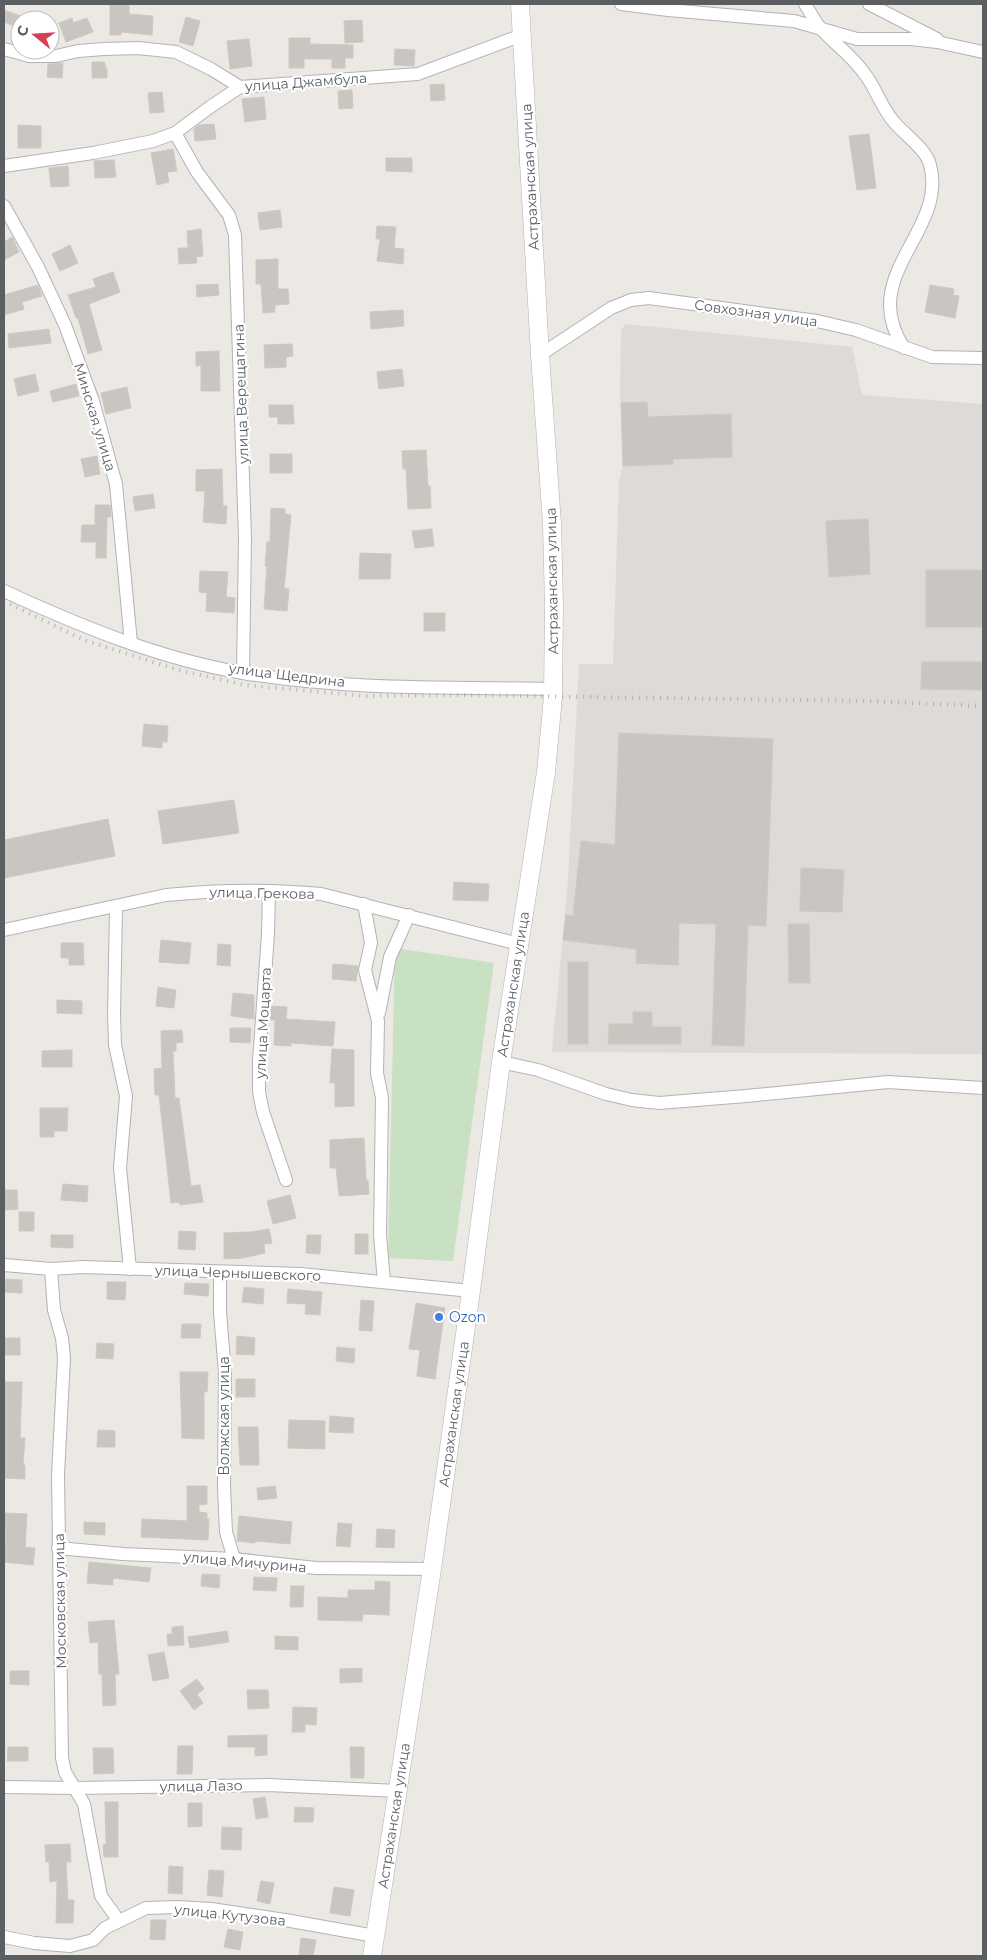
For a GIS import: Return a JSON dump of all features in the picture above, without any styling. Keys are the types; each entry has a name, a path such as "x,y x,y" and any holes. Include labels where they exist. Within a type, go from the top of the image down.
{"main road":[{"name":"Астраханская улица","path":"372,1956 432,1569 472,1291 501,1062 546,772 553,689 554,606 552,524 540,355 520,4"}],"street":[{"path":"621,4 794,21 857,39 911,39 948,44 983,52"},
{"path":"794,21 804,4 820,28 865,73 884,110 930,162 933,177 930,205 898,268 892,290 892,324 904,348"},
{"path":"869,4 948,44"},
{"name":"улица Джамбула","path":"4,49 29,56 56,56 78,51 138,48 176,52 211,69 240,87 418,74 522,35"},
{"path":"4,166 93,153 152,141 175,134 240,87"},
{"name":"улица Верещагина","path":"175,134 197,172 228,215 236,235 245,538 243,672"},
{"name":"Минская улица","path":"4,206 38,267 65,325 93,401 116,484 132,643"},
{"name":"Совхозная улица","path":"540,355 611,308 631,300 649,298 817,320 856,330 932,358 983,358"},
{"name":"улица Щедрина","path":"4,591 59,617 97,632 180,658 243,672 310,680 389,685 553,689"},
{"name":"улица Грекова","path":"4,930 166,895 192,892 269,892 321,894 518,944"},
{"name":"улица Моцарта","path":"269,892 268,934 258,1061 259,1092 263,1112 286,1180"},
{"path":"364,904 371,943 370,957 365,970 378,1021"},
{"path":"116,906 115,1045 126,1096 120,1168 130,1269"},
{"path":"384,1282 380,1235 382,1098 377,1073 378,1021 390,957 409,915"},
{"path":"501,1062 538,1070 606,1094 632,1100 659,1103 888,1082 983,1088"},
{"name":"улица Чернышевского","path":"4,1265 50,1269 83,1267 301,1274 472,1291"},
{"name":"Московская улица","path":"50,1269 54,1310 62,1338 64,1358 58,1475 62,1758 64,1772 84,1804 101,1896 119,1921"},
{"name":"Волжская улица","path":"220,1272 220,1312 225,1373 224,1487 226,1532 234,1559"},
{"name":"улица Мичурина","path":"58,1548 123,1554 234,1559 316,1568 432,1569"},
{"name":"улица Лазо","path":"4,1787 75,1788 268,1785 398,1791"},
{"name":"улица Кутузова","path":"4,1938 70,1946 93,1940 105,1928 146,1908 177,1907 211,1909 376,1936"}],"shaded area":[{"path":"626,324 852,347 862,395 983,404 983,1054 552,1052 568,880 579,664 613,664 619,482 623,466 620,391 621,330"}],"green space":[{"path":"395,948 494,963 453,1261 388,1258"}],"building":[{"path":"110,4 129,4 129,14 153,16 152,35 121,32 121,35 110,35"},
{"path":"4,10 10,12 10,24 4,22"},
{"path":"186,17 200,21 193,46 179,42"},
{"path":"72,18 73,23 87,18 93,32 66,42 60,23"},
{"path":"362,20 363,42 345,43 344,21"},
{"path":"289,38 310,38 310,44 353,45 353,58 345,58 345,68 332,68 332,59 304,59 304,68 289,68"},
{"path":"249,39 252,66 230,69 227,41"},
{"path":"395,49 415,50 414,66 394,65"},
{"path":"92,62 104,62 107,78 92,78"},
{"path":"63,63 62,78 47,77 48,64"},
{"path":"444,84 445,100 431,101 430,85"},
{"path":"352,90 353,108 339,109 338,91"},
{"path":"162,92 164,112 150,113 148,93"},
{"path":"264,97 266,119 245,122 242,99"},
{"path":"214,124 216,139 195,141 194,129 199,125"},
{"path":"18,125 41,126 41,148 18,148"},
{"path":"869,134 876,188 857,190 849,136"},
{"path":"173,149 177,171 167,172 169,182 157,185 151,153"},
{"path":"386,158 412,158 412,172 386,171"},
{"path":"114,160 116,177 95,178 94,161"},
{"path":"68,166 69,186 51,187 49,168"},
{"path":"280,210 282,227 260,230 258,213"},
{"path":"377,226 396,227 394,248 404,249 403,264 377,261 380,239 376,239"},
{"path":"201,229 203,256 196,257 197,263 179,264 178,248 188,248 187,231"},
{"path":"12,237 19,252 4,260 4,242"},
{"path":"70,245 78,263 60,271 52,254"},
{"path":"278,259 278,289 288,289 289,304 275,305 275,312 263,313 261,284 256,284 256,260"},
{"path":"113,272 120,292 89,304 102,350 88,354 78,318 76,318 68,295 96,287 93,279"},
{"path":"218,284 219,295 197,297 196,285"},
{"path":"38,285 42,296 22,302 24,309 4,315 4,295"},
{"path":"930,285 954,289 953,295 959,296 955,318 925,312"},
{"path":"403,310 404,326 371,329 370,312"},
{"path":"49,329 51,343 9,348 8,334"},
{"path":"292,344 293,356 286,357 286,367 265,368 264,345"},
{"path":"219,351 220,391 201,391 201,365 196,366 196,352"},
{"path":"402,369 404,386 379,389 377,372"},
{"path":"35,374 39,391 18,396 14,379"},
{"path":"76,384 79,396 53,402 50,391"},
{"path":"127,387 131,408 106,414 101,393"},
{"path":"647,402 648,417 731,414 732,457 673,459 673,464 623,466 621,403"},
{"path":"269,405 293,405 294,424 278,424 278,417 269,417"},
{"path":"426,450 431,508 408,509 406,469 403,469 402,451"},
{"path":"270,454 292,454 292,473 270,473"},
{"path":"97,456 100,474 85,477 81,459"},
{"path":"222,469 223,506 227,506 226,524 203,522 205,491 196,491 196,470"},
{"path":"153,494 155,508 135,511 133,497"},
{"path":"95,505 110,505 111,517 107,517 106,558 96,558 96,542 81,542 82,525 95,525"},
{"path":"271,508 285,509 285,514 291,515 284,588 289,589 287,611 264,609 267,566 265,566 267,542 270,542"},
{"path":"868,519 870,574 829,577 826,521"},
{"path":"432,529 434,546 415,548 412,531"},
{"path":"360,553 391,554 390,579 359,579"},
{"path":"926,570 983,570 983,627 926,627"},
{"path":"200,571 228,572 226,597 235,598 234,613 206,611 207,593 199,592"},
{"path":"424,613 445,613 445,631 424,631"},
{"path":"922,662 983,662 983,690 921,689"},
{"path":"144,724 168,726 167,742 162,742 162,748 142,746"},
{"path":"619,733 773,739 766,926 748,925 744,1046 712,1045 716,924 679,923 678,965 636,963 637,949 563,940 566,915 573,916 581,841 615,845"},
{"path":"234,800 239,833 163,844 158,811"},
{"path":"108,819 115,856 4,878 4,840"},
{"path":"801,868 844,870 842,912 800,911"},
{"path":"454,882 489,884 488,901 453,900"},
{"path":"788,924 809,924 810,983 789,983"},
{"path":"161,940 191,943 189,964 159,962"},
{"path":"61,943 83,943 84,965 69,965 69,958 61,958"},
{"path":"218,944 231,945 230,966 217,965"},
{"path":"568,962 588,962 588,1044 568,1044"},
{"path":"333,964 358,966 356,981 332,979"},
{"path":"158,987 176,990 174,1008 156,1006"},
{"path":"233,993 254,995 254,1019 231,1016"},
{"path":"57,1000 82,1001 82,1014 57,1013"},
{"path":"271,1006 287,1007 286,1019 335,1022 333,1046 291,1043 291,1046 274,1045 275,1020 270,1020"},
{"path":"633,1012 652,1012 652,1027 681,1027 681,1044 608,1044 609,1024 633,1024"},
{"path":"230,1028 251,1028 250,1043 230,1042"},
{"path":"182,1030 183,1042 176,1043 176,1051 173,1051 175,1098 179,1098 191,1186 200,1185 203,1202 180,1205 179,1202 171,1203 159,1095 155,1095 154,1069 162,1068 161,1031"},
{"path":"332,1049 354,1050 354,1106 335,1107 335,1083 330,1083"},
{"path":"72,1050 72,1067 42,1067 42,1051"},
{"path":"40,1108 68,1108 67,1131 54,1131 54,1137 40,1137"},
{"path":"364,1138 366,1180 368,1180 369,1194 339,1196 336,1168 330,1168 330,1140"},
{"path":"63,1184 88,1186 87,1202 61,1200"},
{"path":"4,1190 17,1190 18,1209 4,1210"},
{"path":"290,1195 296,1218 273,1224 267,1201"},
{"path":"19,1212 34,1212 34,1231 19,1231"},
{"path":"269,1229 272,1243 264,1244 265,1253 243,1258 224,1259 224,1233"},
{"path":"179,1231 196,1232 195,1250 178,1249"},
{"path":"355,1234 368,1234 368,1254 355,1254"},
{"path":"51,1235 73,1235 73,1248 51,1247"},
{"path":"307,1235 321,1235 320,1254 306,1253"},
{"path":"6,1279 22,1280 22,1293 5,1292"},
{"path":"107,1282 126,1282 125,1300 107,1299"},
{"path":"185,1283 209,1284 208,1296 184,1294"},
{"path":"244,1287 264,1289 263,1304 242,1302"},
{"path":"288,1289 322,1292 320,1315 305,1314 306,1304 287,1303"},
{"path":"361,1300 374,1301 372,1331 359,1330"},
{"path":"416,1303 445,1308 435,1379 417,1376 420,1350 409,1349"},
{"path":"182,1324 201,1324 200,1338 181,1338"},
{"path":"237,1336 255,1338 254,1355 236,1354"},
{"path":"4,1338 20,1338 20,1355 4,1355"},
{"path":"97,1343 114,1344 113,1359 96,1358"},
{"path":"337,1347 355,1349 354,1363 336,1361"},
{"path":"180,1372 208,1372 207,1392 204,1392 204,1439 182,1438"},
{"path":"236,1379 255,1379 255,1397 236,1397"},
{"path":"4,1382 22,1382 20,1438 25,1438 23,1465 25,1465 25,1479 4,1478"},
{"path":"330,1416 354,1418 353,1433 329,1432"},
{"path":"289,1420 325,1421 325,1449 288,1448"},
{"path":"238,1427 258,1427 259,1465 240,1465"},
{"path":"98,1430 115,1431 115,1447 97,1447"},
{"path":"187,1486 207,1486 207,1504 199,1505 199,1512 207,1513 207,1519 209,1519 208,1540 141,1537 142,1519 187,1521"},
{"path":"275,1486 277,1498 258,1500 257,1488"},
{"path":"4,1513 27,1514 25,1547 35,1548 33,1565 4,1562 6,1529 4,1529"},
{"path":"239,1516 292,1522 290,1544 237,1541"},
{"path":"84,1522 105,1523 105,1535 84,1534"},
{"path":"338,1523 352,1524 350,1547 336,1546"},
{"path":"377,1529 395,1530 394,1548 376,1547"},
{"path":"89,1562 151,1568 149,1582 113,1578 113,1585 87,1583"},
{"path":"202,1574 220,1575 219,1588 201,1586"},
{"path":"254,1577 277,1578 276,1591 253,1590"},
{"path":"375,1581 390,1582 389,1615 363,1614 362,1621 318,1620 318,1597 348,1598 348,1590 375,1590"},
{"path":"291,1586 304,1586 303,1607 290,1607"},
{"path":"114,1620 119,1674 115,1674 116,1705 103,1706 98,1642 90,1643 88,1622"},
{"path":"183,1626 184,1645 168,1646 167,1634 172,1634 172,1627"},
{"path":"227,1631 229,1642 190,1648 188,1637"},
{"path":"275,1636 298,1637 298,1650 275,1649"},
{"path":"164,1652 169,1678 153,1681 148,1655"},
{"path":"362,1668 362,1682 340,1683 340,1669"},
{"path":"10,1671 29,1671 29,1685 10,1684"},
{"path":"197,1679 204,1689 197,1694 203,1703 194,1710 180,1691"},
{"path":"247,1690 268,1690 269,1708 248,1709"},
{"path":"293,1707 317,1708 316,1725 305,1724 305,1732 292,1732"},
{"path":"267,1735 267,1755 255,1756 255,1747 228,1747 228,1736"},
{"path":"178,1746 193,1746 192,1774 177,1774"},
{"path":"8,1747 28,1747 28,1761 7,1761"},
{"path":"350,1747 364,1747 364,1778 351,1778"},
{"path":"93,1748 113,1748 114,1773 94,1774"},
{"path":"265,1797 268,1817 256,1819 253,1799"},
{"path":"105,1802 118,1802 118,1857 104,1857 103,1845 106,1844"},
{"path":"188,1803 202,1803 202,1826 188,1827"},
{"path":"295,1807 314,1808 313,1822 294,1822"},
{"path":"222,1827 242,1828 241,1850 221,1849"},
{"path":"70,1844 71,1862 66,1862 68,1900 74,1900 73,1923 56,1923 57,1881 50,1882 49,1862 46,1862 45,1845"},
{"path":"169,1866 183,1867 182,1894 168,1893"},
{"path":"209,1870 224,1871 222,1897 207,1895"},
{"path":"261,1881 274,1883 270,1904 257,1901"},
{"path":"334,1887 354,1890 350,1916 330,1913"},
{"path":"151,1920 166,1920 165,1940 150,1939"},
{"path":"228,1929 243,1932 240,1950 224,1947"},
{"path":"301,1938 316,1940 313,1956 299,1956"}],"railway":[{"path":"4,601 84,640 178,670 245,685 366,696 458,695 866,701 983,706"}],"place":[{"name":"Ozon","path":"439,1317"}]}
